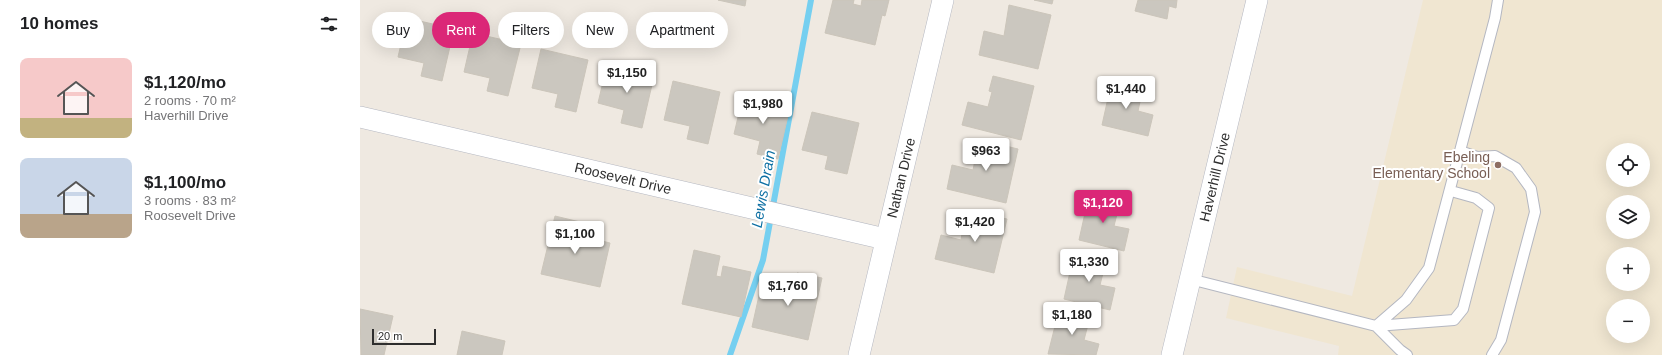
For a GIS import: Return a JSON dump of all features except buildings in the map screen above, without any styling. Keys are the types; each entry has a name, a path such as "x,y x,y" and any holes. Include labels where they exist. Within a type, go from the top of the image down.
{"street":[{"name":"Nathan Drive","path":"859,355 943,0"},
{"name":"Haverhill Drive","path":"1172,355 1257,0"},
{"name":"Roosevelt Drive","path":"360,117 886,239"}],"lane":[{"path":"1376,326 1406,300 1429,268 1494,25 1498,0"},
{"path":"1460,151 1477,157 1495,156 1516,168 1532,189 1535,212 1500,340 1492,355"},
{"path":"1190,279 1376,326 1454,320 1463,309 1489,208 1476,198 1450,191"},
{"path":"1376,326 1407,355"}],"shaded area":[{"name":"Ebeling Elementary School","path":"1423,0 1662,0 1662,355 1338,355 1339,346 1226,318 1237,267 1352,296"}],"waterway":[{"name":"Lewis Drain","path":"730,355 763,260 811,0"}],"place":[{"name":"Ebeling Elementary School","path":"1498,165"}]}
